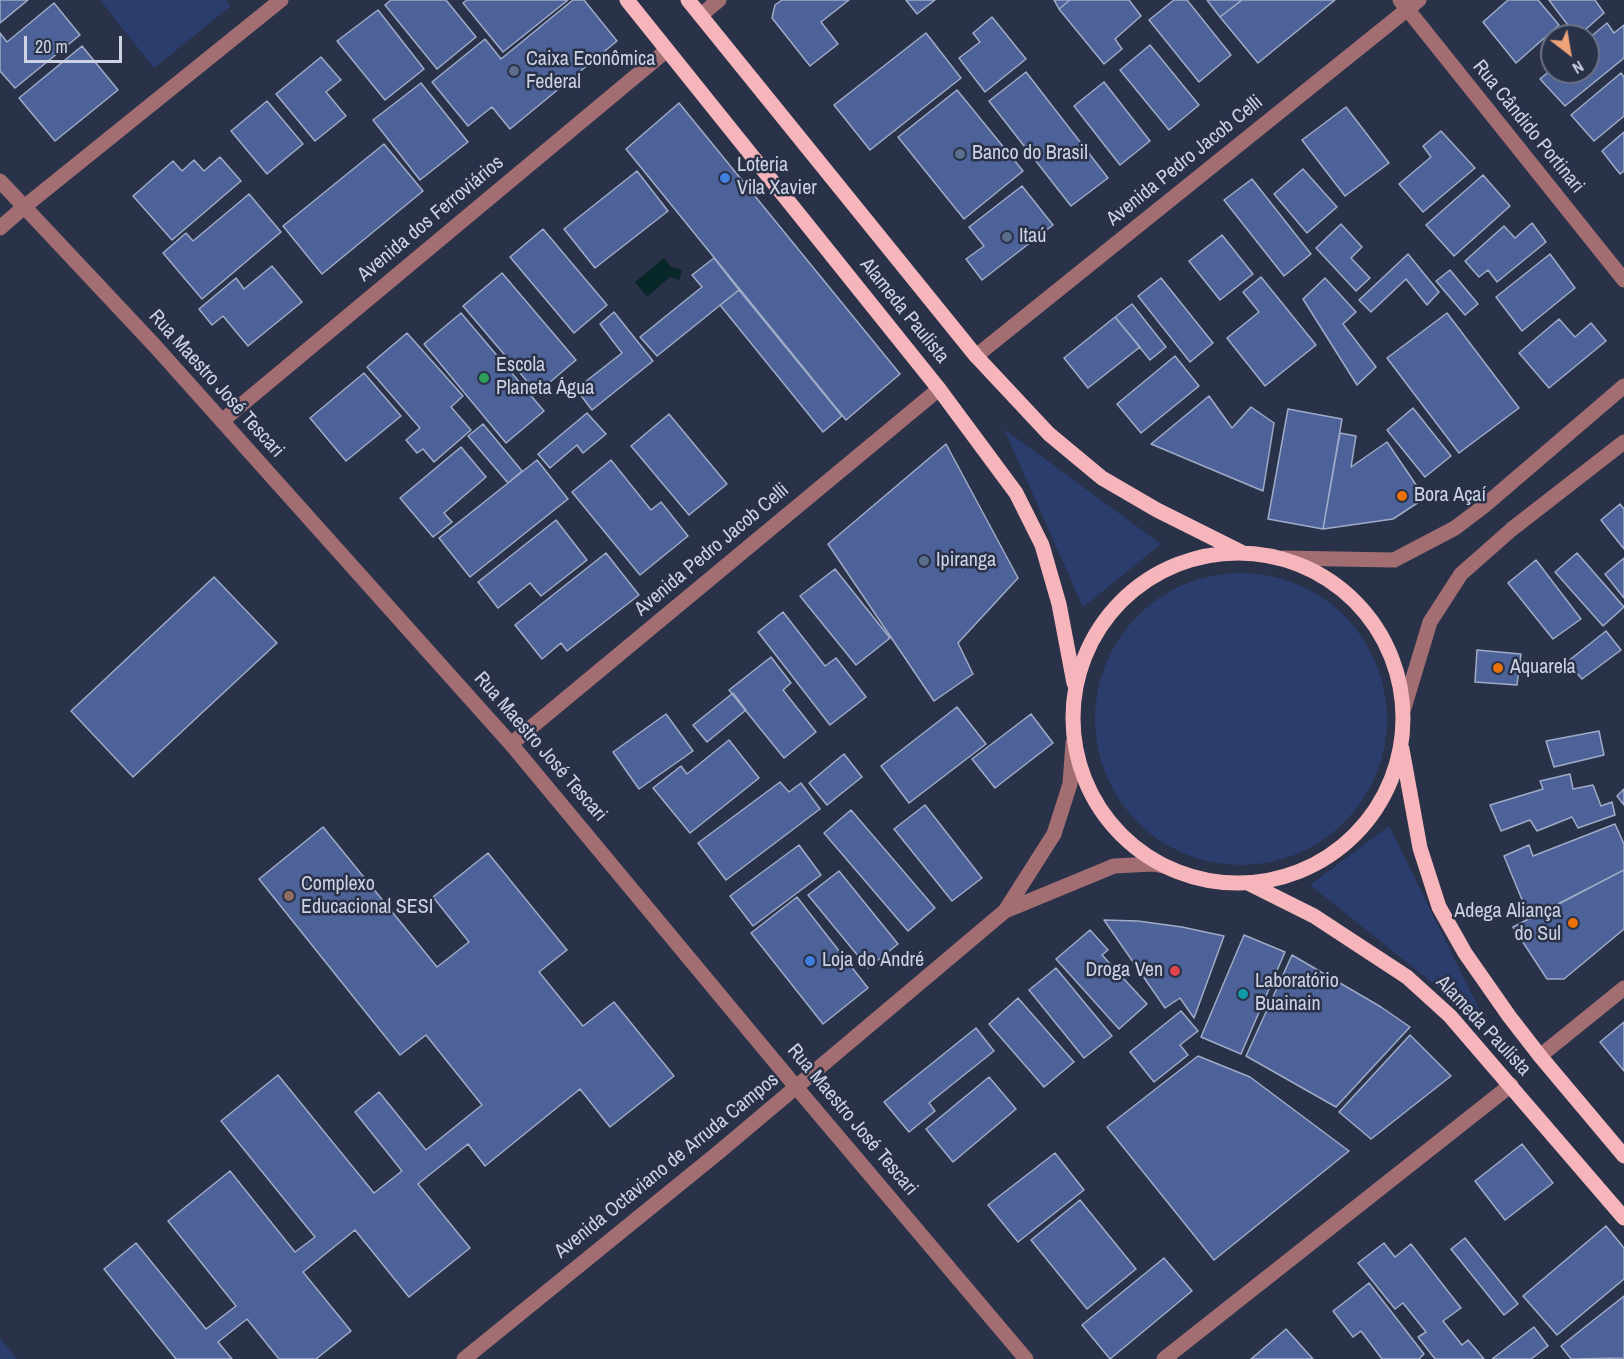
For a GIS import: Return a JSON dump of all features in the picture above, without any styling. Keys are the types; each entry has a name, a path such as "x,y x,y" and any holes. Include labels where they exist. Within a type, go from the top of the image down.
{"main road":[{"name":"Alameda Paulista","path":"627,0 939,389 1016,493 1042,546 1059,604 1074,686"},
{"name":"Alameda Paulista","path":"688,0 976,356 1049,434 1102,478 1157,510 1241,552"},
{"path":"1241,552 1283,558 1321,573 1354,598 1380,631 1397,668 1404,708 1402,746 1388,789 1364,826 1330,855 1291,875 1248,884 1204,880 1163,866 1120,835 1089,793 1073,743 1071,714 1074,686 1090,642 1116,605 1152,576 1195,558 1241,552"},
{"name":"Alameda Paulista","path":"1402,746 1420,848 1440,907 1465,953 1540,1056 1624,1156"},
{"name":"Alameda Paulista","path":"1248,884 1314,916 1407,978 1450,1016 1624,1218"}],"street":[{"path":"0,228 281,0"},
{"path":"701,15 720,0"},
{"name":"Rua Cândido Portinari","path":"1409,3 1624,280"},
{"name":"Avenida Pedro Jacob Celli","path":"976,356 1409,3"},
{"name":"Avenida dos Ferroviários","path":"222,421 668,50"},
{"name":"Rua Maestro José Tescari","path":"0,181 155,346 511,744 1026,1359"},
{"path":"1283,558 1394,560 1455,528 1484,506 1624,386"},
{"name":"Avenida Pedro Jacob Celli","path":"511,744 939,389"},
{"path":"1404,708 1430,622 1461,574 1512,529 1624,442"},
{"name":"Avenida Octaviano de Arruda Campos","path":"464,1359 718,1152 1005,911 1054,834 1070,784 1073,743"},
{"name":"Avenida Octaviano de Arruda Campos","path":"1005,911 1114,866 1153,864 1163,866"},
{"path":"1540,1056 1624,988"},
{"path":"1164,1359 1511,1085"}],"shaded area":[{"path":"100,0 226,0 231,6 154,68"},
{"path":"664,258 671,267 682,270 679,280 670,277 647,297 635,282"},
{"path":"1004,429 1161,544 1083,607"},
{"path":"1241,573 1269,576 1297,584 1322,598 1344,616 1362,638 1376,663 1384,691 1387,719 1384,747 1376,775 1362,800 1344,822 1322,840 1297,854 1269,862 1241,865 1213,862 1185,854 1160,840 1138,822 1120,800 1106,775 1098,747 1095,719 1098,691 1106,663 1120,638 1138,616 1160,598 1185,584 1213,576"},
{"path":"1389,826 1488,1027 1310,885"},
{"path":"0,1338 17,1359 0,1359"}],"building":[{"path":"0,0 28,0 0,23"},
{"path":"391,0 446,0 476,37 437,69 385,5"},
{"path":"467,0 568,0 503,52 463,3"},
{"name":"Caixa Econômica Federal","path":"573,0 584,0 617,41 510,129 492,107 468,126 432,82 485,39 501,59"},
{"path":"782,0 849,0 821,22 838,44 810,66 772,18 775,5"},
{"path":"906,0 935,0 917,14"},
{"path":"1054,0 1070,0 1059,9"},
{"path":"1070,0 1129,0 1141,16 1115,39 1122,49 1104,64 1059,9"},
{"path":"1174,0 1187,0 1231,55 1199,82 1149,20"},
{"path":"1207,0 1242,0 1220,17"},
{"path":"1242,0 1335,0 1258,63 1220,17"},
{"path":"1508,0 1538,0 1558,24 1540,24 1540,42 1516,63 1483,22"},
{"path":"1549,0 1595,0 1604,13 1592,24 1567,24"},
{"path":"54,3 80,35 15,88 0,71 0,33 7,42"},
{"path":"378,10 424,69 385,100 337,41"},
{"path":"992,17 1026,59 985,92 959,58 980,42 973,33"},
{"path":"1607,23 1614,33 1624,25 1624,58 1600,78 1600,29"},
{"path":"926,33 961,78 870,150 834,105"},
{"path":"1150,45 1199,105 1169,130 1120,70"},
{"path":"82,46 118,90 55,141 19,98"},
{"path":"321,57 341,80 326,92 346,116 315,141 276,94"},
{"path":"1026,72 1108,178 1071,206 989,101"},
{"path":"1621,73 1624,77 1624,116 1594,141 1571,115"},
{"path":"1104,82 1150,141 1120,165 1074,106"},
{"path":"421,83 468,142 420,180 373,120"},
{"path":"1545,84 1592,84 1565,106"},
{"name":"Banco do Brasil","path":"957,90 1023,171 964,219 898,137"},
{"path":"267,101 303,144 267,174 231,131"},
{"path":"679,103 900,374 846,420 626,149"},
{"path":"1346,107 1389,163 1345,196 1302,140"},
{"path":"1441,131 1475,168 1423,212 1399,184 1431,157 1423,146"},
{"path":"1624,132 1624,171 1620,174 1602,151"},
{"path":"384,144 423,191 322,274 283,226"},
{"path":"220,157 241,181 172,240 133,196 173,161 182,171 194,160 204,171"},
{"path":"1303,169 1337,207 1307,233 1274,194"},
{"path":"637,171 668,211 595,268 564,229"},
{"path":"1483,175 1510,206 1454,256 1426,225"},
{"path":"1252,179 1311,254 1284,276 1224,200"},
{"name":"Itaú","path":"1022,186 1053,225 982,280 966,259 984,246 969,227"},
{"path":"249,194 281,232 202,299 163,253 186,233 193,241"},
{"path":"1532,223 1546,242 1497,282 1488,270 1479,277 1465,261 1504,226 1515,238"},
{"path":"1341,224 1362,247 1351,258 1370,278 1356,291 1316,248"},
{"path":"543,229 607,305 574,333 510,257"},
{"path":"1222,235 1253,274 1220,300 1189,261"},
{"path":"1408,254 1439,292 1427,305 1406,279 1371,312 1359,300"},
{"path":"1550,254 1575,288 1522,331 1496,297"},
{"path":"714,258 739,290 657,356 640,337 702,287 692,275"},
{"path":"272,266 302,302 248,346 223,316 212,325 199,309 236,278 244,289"},
{"path":"1450,270 1478,304 1465,315 1436,281"},
{"path":"502,273 576,360 537,393 463,306"},
{"path":"1261,277 1316,345 1265,386 1227,338 1259,312 1243,292"},
{"path":"1161,278 1213,343 1190,362 1138,296"},
{"path":"1325,278 1356,312 1343,324 1376,367 1357,385 1303,299"},
{"path":"739,290 842,416 823,432 720,305"},
{"path":"1132,304 1166,347 1150,360 1115,317"},
{"path":"614,312 653,361 592,410 576,389 622,353 600,324"},
{"name":"Escola Planeta Água","path":"461,313 544,411 506,443 424,344"},
{"path":"1447,313 1519,408 1459,453 1387,358"},
{"path":"1115,317 1140,347 1088,388 1064,358"},
{"path":"1559,319 1575,337 1591,323 1606,341 1549,388 1519,353"},
{"path":"407,333 463,396 451,407 471,430 434,462 423,449 417,453 406,440 420,428 367,367"},
{"path":"1175,356 1199,386 1141,433 1117,404"},
{"path":"364,373 401,416 346,461 310,418"},
{"path":"1209,396 1232,428 1251,407 1274,423 1263,491 1151,444"},
{"path":"1413,408 1451,456 1425,477 1387,430"},
{"path":"1288,409 1342,419 1323,529 1268,519"},
{"path":"587,413 606,434 583,453 577,445 550,468 538,454"},
{"path":"669,414 727,484 689,515 631,446"},
{"path":"483,424 522,471 508,483 468,436"},
{"path":"1340,433 1356,436 1351,467 1387,442 1425,498 1393,519 1323,529"},
{"name":"Ipiranga","path":"946,444 1018,578 958,643 973,674 934,701 828,544"},
{"path":"461,447 486,477 444,513 452,522 433,537 400,498"},
{"path":"537,460 568,499 470,577 439,538"},
{"path":"611,460 651,510 661,502 688,536 640,575 572,492"},
{"path":"1620,504 1624,509 1624,549 1601,520"},
{"path":"556,520 587,560 541,596 530,583 498,608 478,582"},
{"path":"606,553 639,595 567,651 561,643 542,659 515,625"},
{"path":"1577,553 1624,607 1603,626 1555,572"},
{"path":"1624,558 1624,598 1605,574"},
{"path":"1536,560 1581,619 1553,639 1508,583"},
{"path":"835,569 890,638 856,665 800,596"},
{"path":"214,577 277,643 133,777 71,711"},
{"path":"783,612 825,666 836,658 866,697 830,725 758,632"},
{"path":"1606,631 1621,650 1582,679 1567,662"},
{"name":"Aquarela","path":"1477,650 1521,654 1517,685 1475,682"},
{"path":"771,657 791,683 783,690 816,732 784,758 729,690"},
{"path":"733,693 746,710 707,742 693,725"},
{"path":"957,707 986,744 909,803 881,766"},
{"path":"666,714 693,751 639,789 613,752"},
{"path":"1031,714 1053,743 995,788 972,759"},
{"path":"1599,731 1604,755 1554,767 1546,741"},
{"path":"729,740 759,778 690,833 653,788 681,766 687,774"},
{"path":"844,754 862,777 827,805 809,783"},
{"path":"1570,774 1573,789 1593,785 1601,806 1612,802 1615,815 1578,828 1572,817 1537,831 1530,820 1501,831 1490,805 1543,789 1540,781"},
{"path":"780,782 789,792 801,783 820,809 726,880 698,843"},
{"path":"1624,789 1624,805 1617,796"},
{"path":"925,805 982,878 952,901 894,829"},
{"name":"Loja do André","path":"851,810 935,908 908,931 824,833"},
{"path":"1615,824 1624,844 1624,870 1530,919 1504,856 1529,845 1533,856"},
{"path":"323,827 437,967 469,942 433,897 488,853 567,950 539,972 583,1026 614,1002 674,1076 610,1127 580,1089 485,1166 468,1144 418,1184 470,1248 409,1297 355,1230 303,1272 351,1331 316,1359 279,1359 247,1319 218,1342 232,1359 176,1359 104,1269 136,1243 206,1329 236,1306 168,1221 230,1171 295,1252 315,1237 221,1121 278,1075 374,1193 402,1171 355,1112 379,1092 426,1150 482,1105 426,1035 400,1055 259,879"},
{"path":"799,845 821,875 753,926 730,896"},
{"name":"Adega Aliança do Sul","path":"1624,870 1624,929 1564,979 1547,979 1513,927"},
{"path":"839,871 898,944 868,968 808,895"},
{"name":"Loja do André","path":"797,897 868,988 823,1024 751,933"},
{"name":"Droga Ven","path":"1104,920 1138,921 1224,936 1194,1018 1180,998 1165,1008"},
{"path":"1090,930 1108,950 1102,955 1147,1004 1119,1029 1056,959"},
{"name":"Laboratório Buainain","path":"1244,935 1285,952 1241,1054 1201,1037"},
{"path":"1292,955 1381,1007 1410,1027 1336,1107 1246,1056"},
{"path":"1056,968 1112,1036 1084,1058 1029,990"},
{"path":"1018,998 1074,1062 1044,1087 989,1024"},
{"path":"1181,1011 1198,1031 1180,1045 1188,1055 1154,1082 1130,1052"},
{"path":"1624,1022 1624,1071 1600,1042"},
{"path":"976,1028 994,1051 929,1103 935,1111 909,1132 884,1102"},
{"path":"1410,1035 1451,1076 1371,1139 1339,1112"},
{"path":"1198,1056 1250,1077 1349,1151 1214,1260 1107,1127"},
{"path":"989,1077 1016,1109 953,1162 926,1129"},
{"path":"1522,1144 1553,1183 1505,1220 1475,1181"},
{"path":"1055,1153 1084,1190 1018,1242 988,1205"},
{"path":"1080,1200 1136,1269 1087,1309 1031,1240"},
{"path":"1606,1226 1624,1248 1624,1279 1557,1335 1523,1296"},
{"path":"1465,1238 1518,1304 1504,1315 1451,1249"},
{"path":"1384,1243 1395,1257 1411,1244 1461,1308 1443,1321 1462,1345 1468,1340 1484,1359 1435,1359 1418,1337 1426,1332 1403,1303 1395,1309 1358,1263"},
{"path":"1164,1258 1192,1291 1110,1359 1082,1325"},
{"path":"1369,1283 1424,1354 1419,1359 1382,1359 1361,1331 1353,1337 1333,1311"},
{"path":"1624,1296 1624,1358 1571,1359 1561,1346"},
{"path":"1534,1327 1548,1346 1531,1359 1492,1359"},
{"path":"1286,1329 1313,1359 1251,1359"}],"place":[{"name":"Caixa Econômica Federal","path":"514,71"},
{"name":"Banco do Brasil","path":"960,154"},
{"name":"Loteria Vila Xavier","path":"725,178"},
{"name":"Itaú","path":"1007,237"},
{"name":"Escola Planeta Água","path":"484,378"},
{"name":"Bora Açaí","path":"1402,496"},
{"name":"Ipiranga","path":"924,561"},
{"name":"Aquarela","path":"1498,668"},
{"name":"Complexo Educacional SESI","path":"289,896"},
{"name":"Adega Aliança do Sul","path":"1573,923"},
{"name":"Loja do André","path":"810,961"},
{"name":"Droga Ven","path":"1175,971"},
{"name":"Laboratório Buainain","path":"1243,994"}]}
